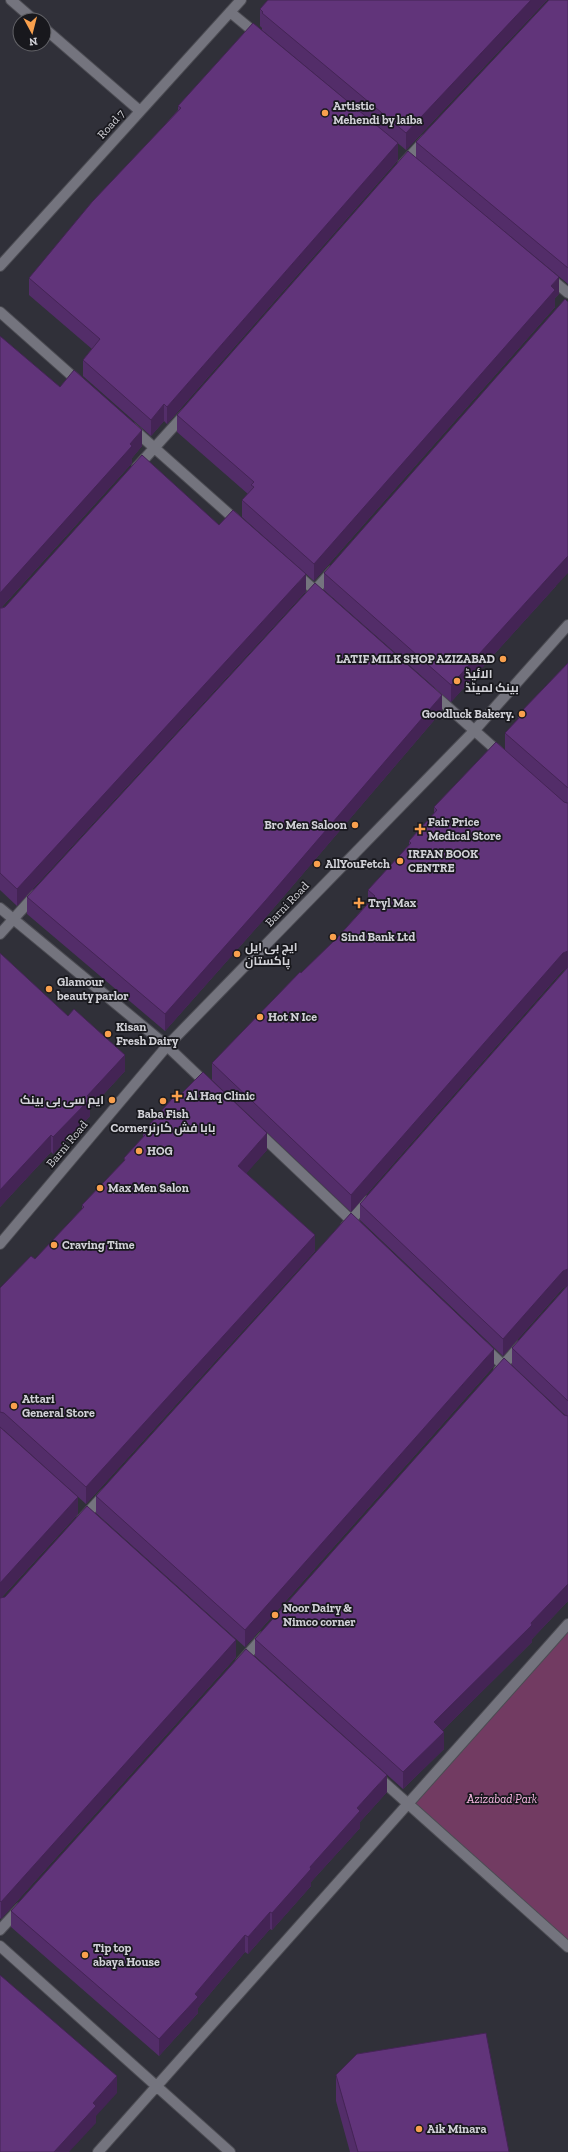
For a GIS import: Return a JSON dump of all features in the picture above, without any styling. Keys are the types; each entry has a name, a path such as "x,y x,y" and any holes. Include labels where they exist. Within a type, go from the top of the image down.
{"street":[{"path":"11,0 25,12"},
{"name":"Road 7","path":"0,266 240,0"},
{"path":"230,12 266,43"},
{"path":"52,35 140,111"},
{"path":"396,171 434,131"},
{"path":"544,273 568,293"},
{"path":"0,312 89,390"},
{"path":"128,478 191,406"},
{"path":"125,422 244,527"},
{"path":"285,564 327,600"},
{"path":"304,602 336,566"},
{"name":"Barni Road","path":"0,1244 167,1046 474,731 568,625"},
{"path":"421,684 509,762"},
{"path":"0,934 40,890"},
{"path":"0,908 167,1046 218,1095"},
{"path":"247,1122 362,1231"},
{"path":"340,1232 377,1191"},
{"path":"493,1377 528,1337"},
{"path":"475,1338 514,1376"},
{"path":"76,1525 113,1484"},
{"path":"98,2152 568,1624"},
{"path":"235,1669 272,1627"},
{"path":"368,1767 568,1947"},
{"path":"0,1930 27,1900"},
{"path":"0,1946 230,2152"}],"green space":[{"name":"Azizabad Park","path":"568,1624 568,1947 409,1804"}],"building":[{"path":"268,0 531,0 406,133 262,13 263,12 260,9"},
{"path":"549,0 568,0 568,268 416,142"},
{"path":"253,23 398,143 167,407 164,404 151,420 83,360 100,339 29,278 92,202 181,108 178,106"},
{"path":"408,151 559,277 551,286 555,290 314,564 242,500 254,487 251,485 254,482 177,415"},
{"path":"565,299 568,302 568,556 451,685 324,573"},
{"path":"0,336 60,387 74,370 142,430 130,444 132,446 0,593"},
{"path":"142,455 219,525 233,510 306,574 17,889 0,873 0,608 5,607"},
{"path":"315,583 442,695 266,900 165,1014 27,897"},
{"path":"568,663 568,788 505,733 520,717 518,715"},
{"path":"496,742 564,802 568,803 568,951 563,953 351,1195 212,1063 300,972 301,973 337,938 375,896 368,890 411,843 409,841 437,810 434,807"},
{"path":"0,953 68,1016 74,1009 125,1055 87,1096 90,1099 53,1137 51,1135 0,1190"},
{"path":"568,967 568,1269 563,1271 503,1339 360,1204"},
{"path":"203,1072 267,1133 238,1166 315,1235 86,1487 4,1413 0,1412 0,1288 31,1256 35,1259 84,1207 82,1205 125,1160 124,1158 146,1134 143,1132 178,1092 181,1094"},
{"path":"351,1213 494,1349 245,1630 96,1496"},
{"path":"568,1285 568,1401 512,1348"},
{"path":"504,1358 564,1415 568,1416 568,1584 531,1623 532,1625 434,1722 444,1732 403,1772 255,1639"},
{"path":"0,1427 78,1497 0,1583"},
{"path":"87,1506 236,1640 1,1902 0,1598 5,1597"},
{"path":"246,1649 387,1775 357,1808 360,1811 310,1867 311,1869 272,1913 270,1912 248,1937 245,1935 195,1994 198,1997 159,2039 11,1911"},
{"path":"0,1975 117,2076 93,2103 96,2106 54,2152 0,2152"},
{"path":"486,2033 509,2152 358,2152 336,2075 357,2054"}],"place":[{"name":"Artistic Mehendi by laiba","path":"325,113"},
{"name":"LATIF MILK SHOP AZIZABAD","path":"503,659"},
{"name":"الائیڈ بینک لمیٹڈ","path":"457,681"},
{"name":"Goodluck Bakery.","path":"522,714"},
{"name":"Bro Men Saloon","path":"355,825"},
{"name":"Fair Price Medical Store","path":"420,829"},
{"name":"IRFAN BOOK CENTRE","path":"400,861"},
{"name":"AllYouFetch","path":"317,864"},
{"name":"Tryl Max","path":"359,903"},
{"name":"Sind Bank Ltd","path":"333,937"},
{"name":"ایچ بی ایل پاکستان","path":"237,954"},
{"name":"Glamour beauty parlor","path":"49,989"},
{"name":"Hot N Ice","path":"260,1017"},
{"name":"Kisan Fresh Dairy","path":"108,1034"},
{"name":"Al Haq Clinic","path":"177,1096"},
{"name":"ایم سی بی بینک","path":"112,1100"},
{"name":"Baba Fish Cornerبابا فش کارنر","path":"163,1101"},
{"name":"HOG","path":"139,1151"},
{"name":"Max Men Salon","path":"100,1188"},
{"name":"Craving Time","path":"54,1245"},
{"name":"Attari General Store","path":"14,1406"},
{"name":"Noor Dairy & Nimco corner","path":"275,1615"},
{"name":"Tip top abaya House","path":"85,1955"},
{"name":"Aik Minara","path":"419,2129"}]}
